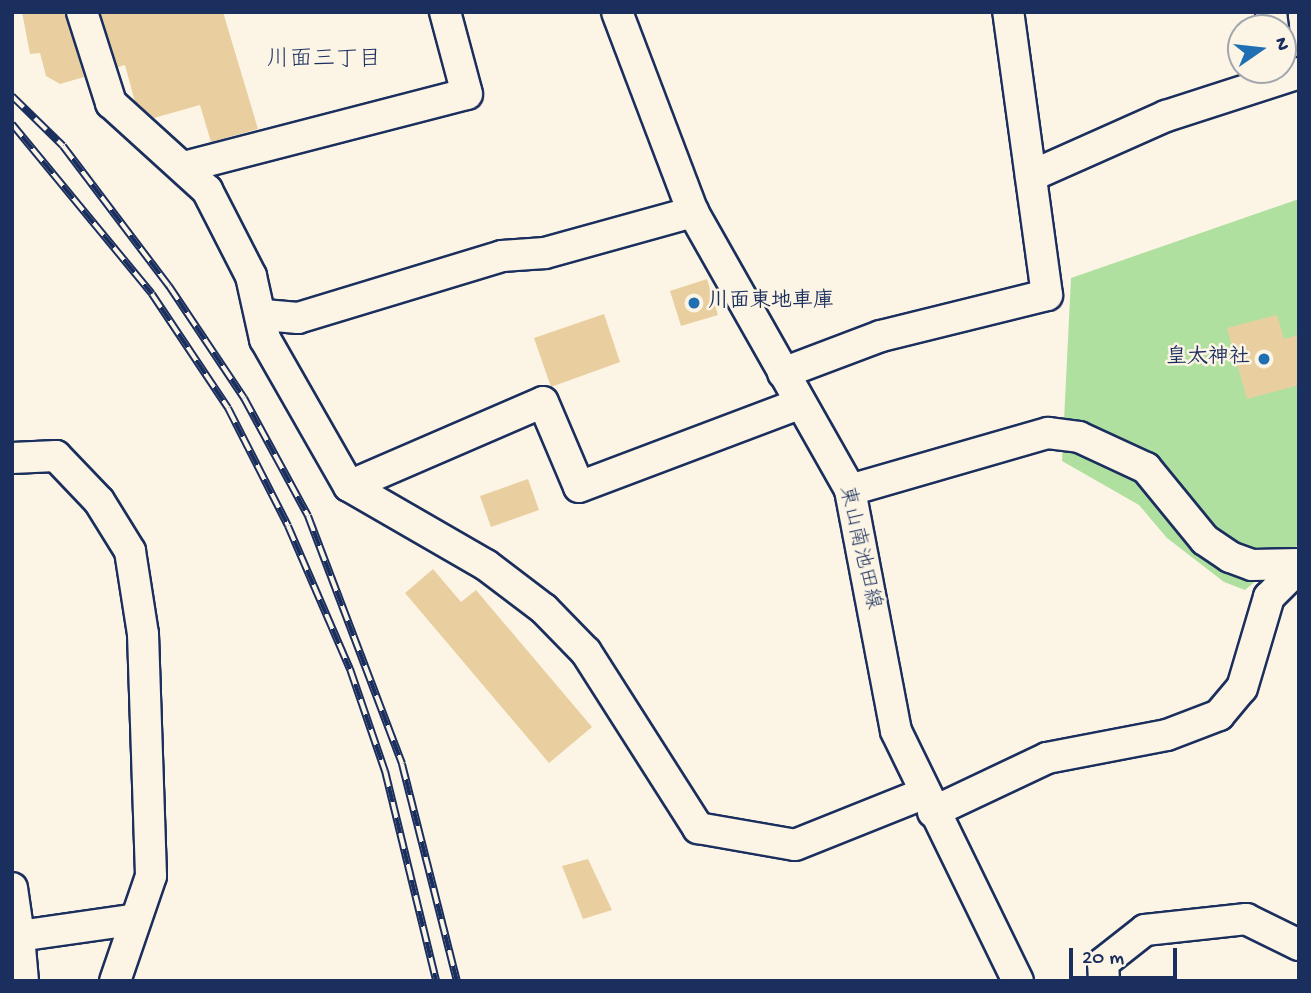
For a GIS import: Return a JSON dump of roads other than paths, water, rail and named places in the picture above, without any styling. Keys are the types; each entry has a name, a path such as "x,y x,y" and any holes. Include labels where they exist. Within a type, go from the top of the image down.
{"street":[{"path":"82,12 111,103 207,190 264,315 265,339 349,486 486,565 544,609 586,652 698,828 795,845 929,802 1047,758 1167,736 1219,715 1242,688 1269,597 1299,566"},
{"path":"184,167 467,94 445,12"},
{"name":"東山南池田線","path":"617,12 693,212 799,404 850,490 896,732 1018,981"},
{"path":"783,373 893,332 1047,295 1009,12"},
{"path":"1031,176 1166,116 1257,84"},
{"path":"264,315 298,318 502,257 545,253 693,212"},
{"path":"349,486 543,402 579,488 799,404"},
{"path":"850,490 1048,433 1079,437 1146,468 1205,540 1230,557 1252,565 1299,566"},
{"path":"12,458 56,456 99,501 130,551 143,634 151,876 132,920 114,981"},
{"path":"12,888 23,981"},
{"path":"1104,981 1103,963 1144,930 1246,919 1299,944"},
{"path":"19,936 132,920"}],"railway":[{"path":"12,96 63,146 169,286 244,398 308,516 402,764 457,981"},
{"path":"12,124 152,294 228,408 288,526 350,669 385,771 436,981"}],"place":[{"name":"川面東地車庫","path":"694,303"},
{"name":"皇太神社","path":"1264,359"}],"district":[{"name":"川面三丁目","path":"324,61"}]}
